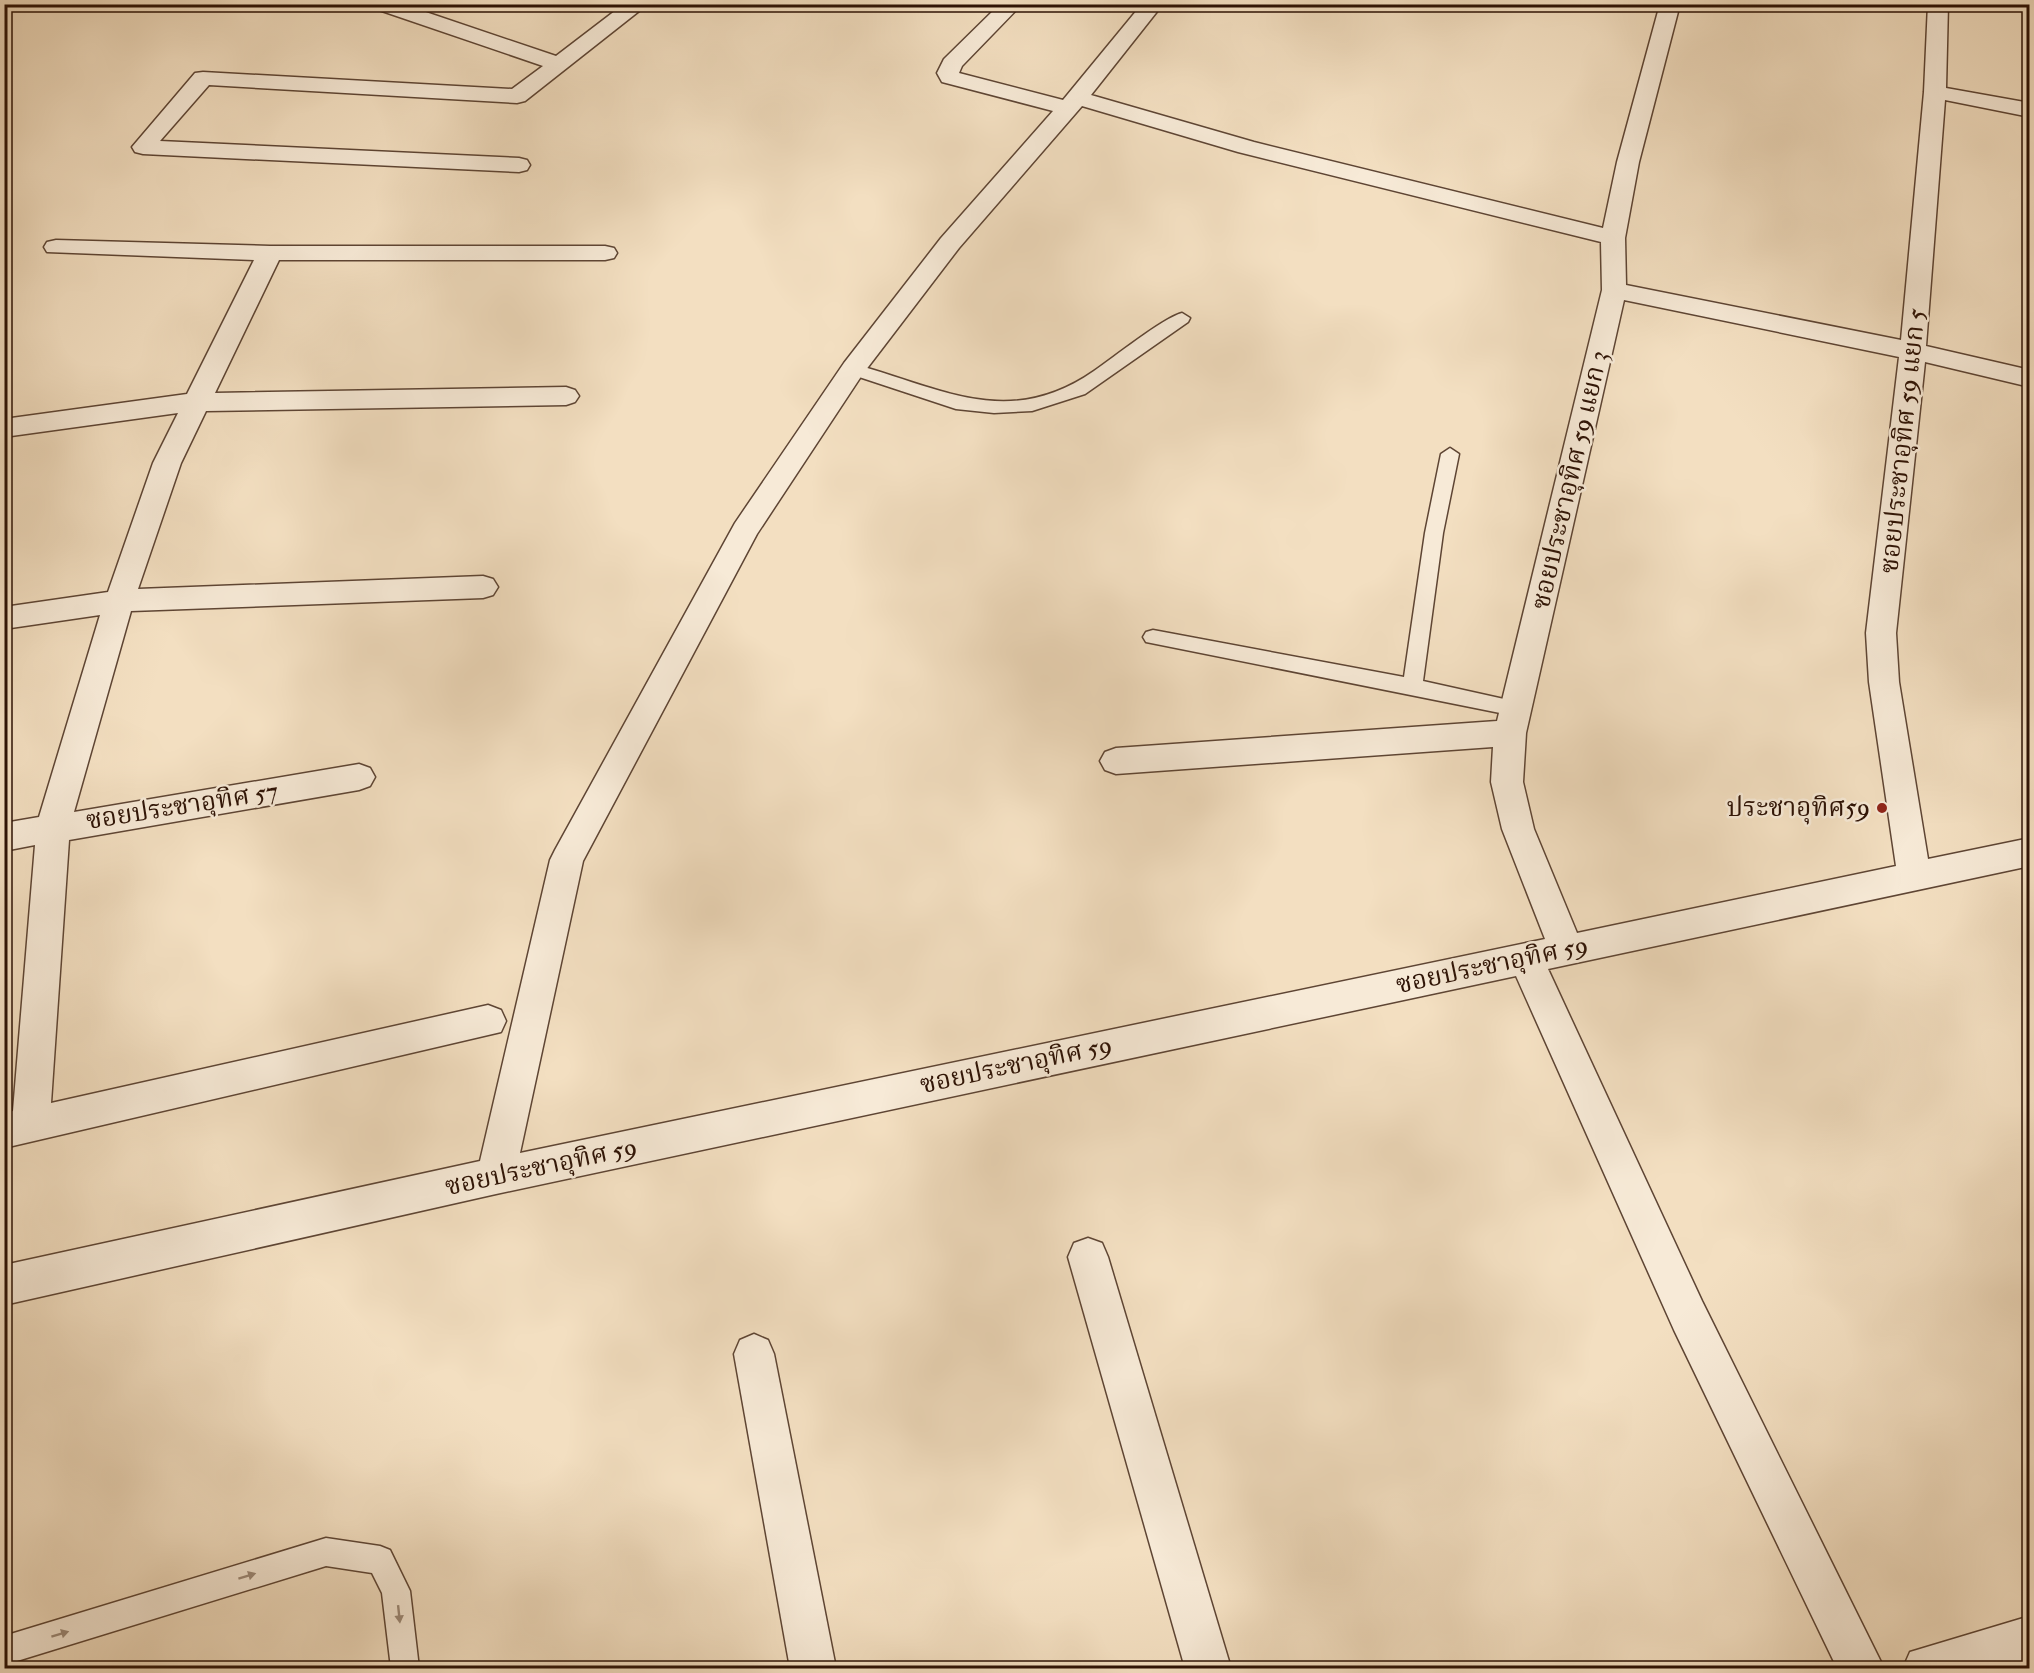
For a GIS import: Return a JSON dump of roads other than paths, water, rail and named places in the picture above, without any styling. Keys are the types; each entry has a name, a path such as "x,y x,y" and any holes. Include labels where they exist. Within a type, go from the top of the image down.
{"street":[{"path":"380,4 560,64"},
{"path":"519,165 143,147 203,78 517,96 638,4"},
{"path":"1012,4 952,64 948,73 950,77 1071,102 1613,238"},
{"path":"496,1176 567,860 745,530 853,369 950,243 1119,49 1153,4"},
{"name":"ซอยประชาอุทิศ 59 แยก 3","path":"1566,949 1518,829 1507,782 1512,721 1614,290 1613,238 1628,162 1670,4"},
{"name":"ซอยประชาอุทิศ 59 แยก 5","path":"1914,875 1884,682 1881,633 1913,351 1935,92 1938,4"},
{"path":"1935,92 2030,110"},
{"path":"56,247 270,253 605,253"},
{"path":"270,253 167,463 118,601 53,827 18,1128 488,1021"},
{"path":"1614,290 1913,351 2030,379"},
{"path":"4,428 197,402 566,396"},
{"path":"4,618 118,601 483,587"},
{"path":"1116,761 1512,721"},
{"name":"ซอยประชาอุทิศ 57","path":"4,837 359,777"},
{"name":"ซอยประชาอุทิศ 59","path":"4,1286 496,1176 2030,852"},
{"path":"1525,957 1640,1216 1801,1554 1861,1668"},
{"path":"1088,1257 1208,1668"},
{"path":"754,1353 813,1668"},
{"path":"1926,1668 2030,1638"}],"lane":[{"path":"853,369 956,403 994,407 1032,405 1079,390 1182,318"},
{"path":"1412,686 1434,532 1450,454"},
{"path":"1153,637 1412,686 1512,721"},
{"path":"4,1651 326,1552 380,1560 396,1591 405,1668"}],"place":[{"name":"ประชาอุทิศ59","path":"1882,808"}]}
